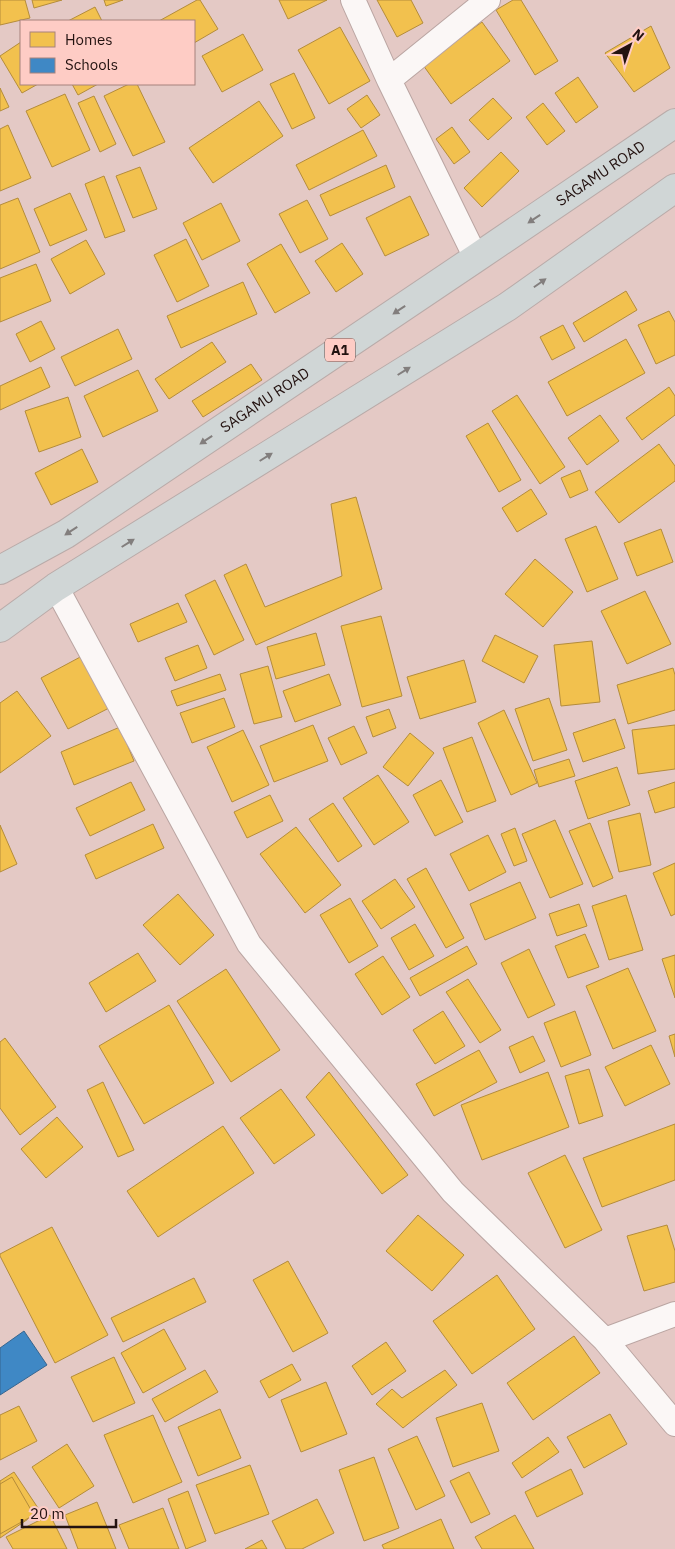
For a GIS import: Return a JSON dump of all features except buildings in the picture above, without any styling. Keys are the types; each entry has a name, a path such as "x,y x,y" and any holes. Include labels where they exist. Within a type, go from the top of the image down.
{"highway":[{"name":"SAGAMU ROAD","path":"0,570 66,534 675,123"},
{"path":"0,628 56,587 506,308 675,188"}],"street":[{"path":"354,0 389,80 476,258"},
{"path":"389,80 488,0"},
{"path":"56,587 249,944 453,1192 605,1340 675,1424"},
{"path":"605,1340 675,1314"}]}
